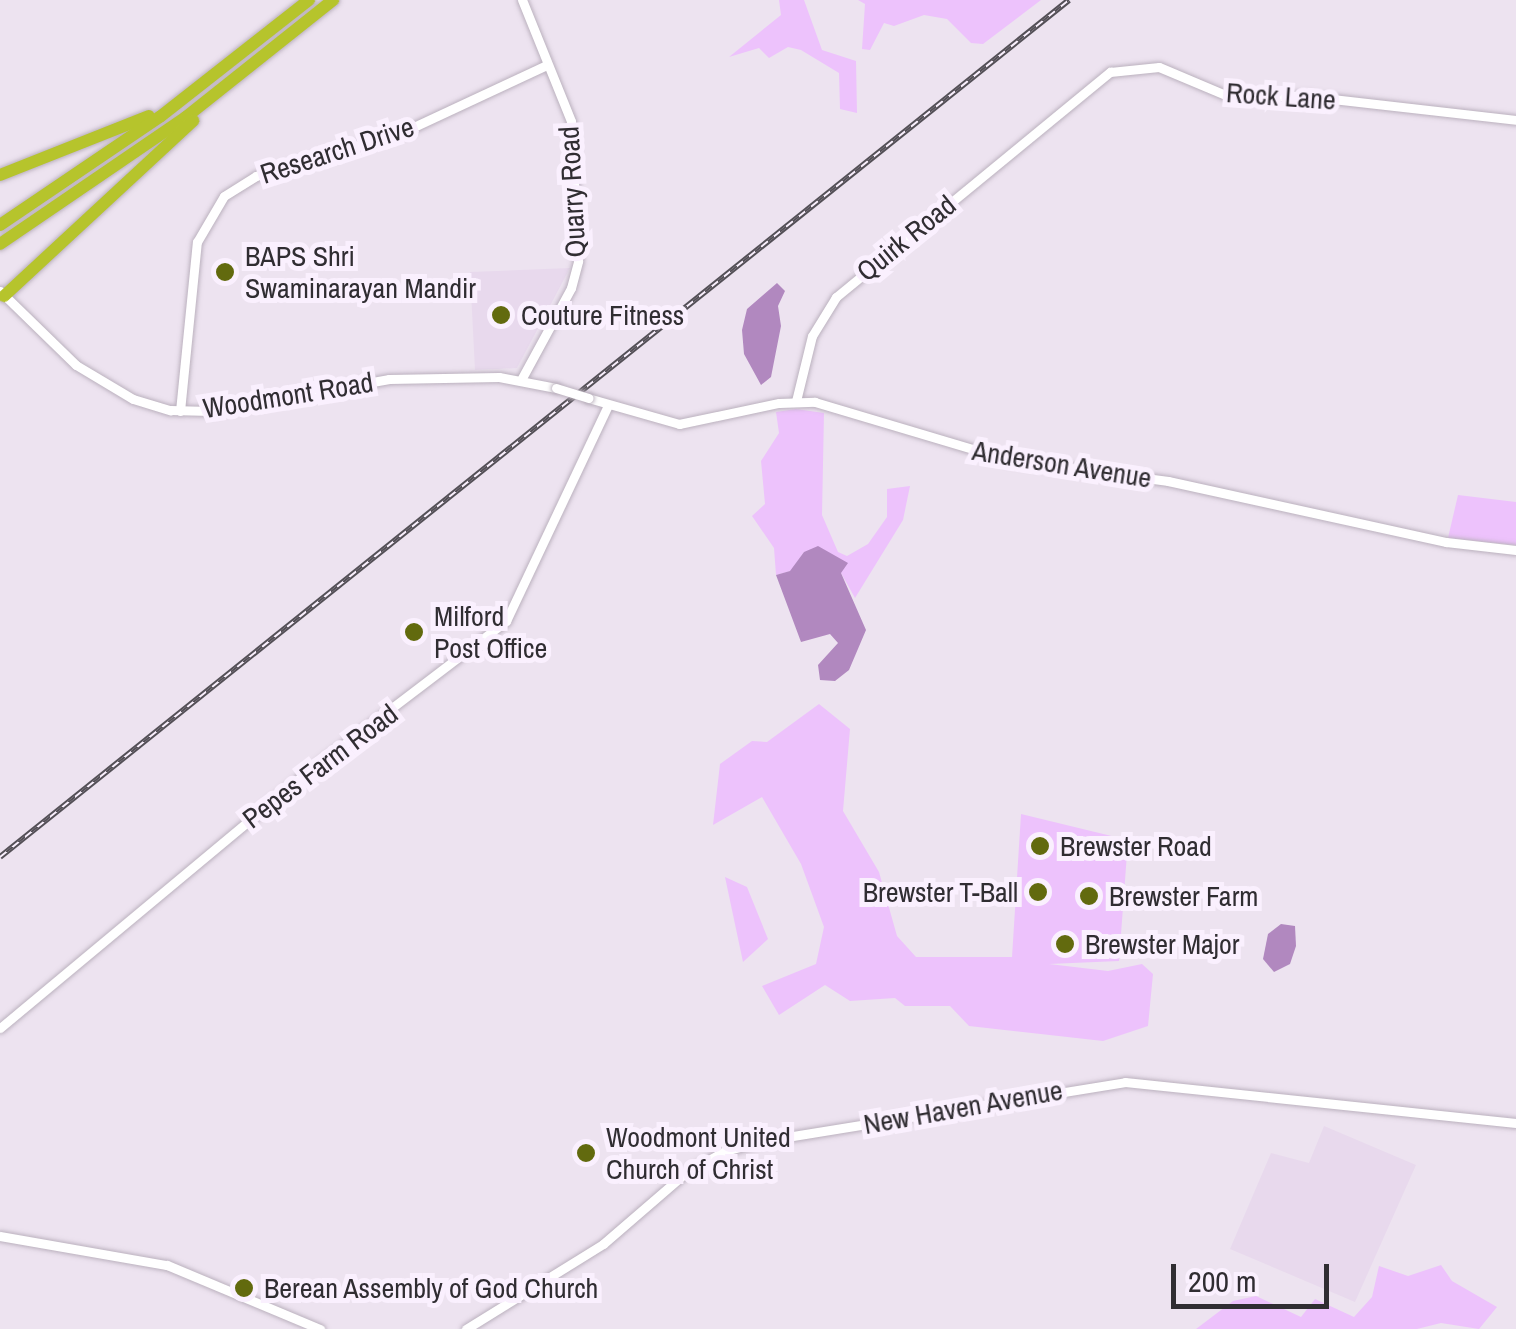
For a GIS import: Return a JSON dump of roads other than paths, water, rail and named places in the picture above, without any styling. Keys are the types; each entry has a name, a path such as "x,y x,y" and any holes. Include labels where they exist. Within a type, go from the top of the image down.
{"highway":[{"path":"0,225 309,0"},
{"path":"1,296 247,70 333,0"},
{"path":"0,175 133,125 266,35"},
{"path":"0,244 247,70"}],"main road":[{"name":"Quarry Road","path":"522,0 571,121 578,260 571,288 522,378"},
{"name":"Research Drive","path":"180,411 197,242 224,196 256,176 403,132 547,64"},
{"name":"Rock Lane","path":"1063,106 1110,72 1146,66 1170,70 1232,96 1306,96 1516,120"},
{"name":"Quirk Road","path":"796,401 812,336 836,297 1063,106"},
{"name":"Woodmont Road","path":"1,296 79,366 133,399 180,411 389,379 522,378 556,388"},
{"name":"Anderson Avenue","path":"556,388 680,424 796,401 993,457 1168,481 1446,542 1516,550"},
{"name":"Pepes Farm Road","path":"0,1028 305,774 506,620 608,405"},
{"name":"New Haven Avenue","path":"466,1329 604,1244 689,1170 762,1141 1125,1082 1516,1123"},
{"path":"0,1236 167,1264 320,1329"}],"railway":[{"path":"0,857 1069,0"}],"place":[{"name":"BAPS Shri Swaminarayan Mandir","path":"225,272"},
{"name":"Couture Fitness","path":"501,315"},
{"name":"Milford Post Office","path":"414,632"},
{"name":"Brewster Road","path":"1040,846"},
{"name":"Brewster T-Ball","path":"1038,892"},
{"name":"Brewster Farm","path":"1089,896"},
{"name":"Brewster Major","path":"1065,944"},
{"name":"Woodmont United Church of Christ","path":"586,1153"},
{"name":"Berean Assembly of God Church","path":"244,1288"}]}
